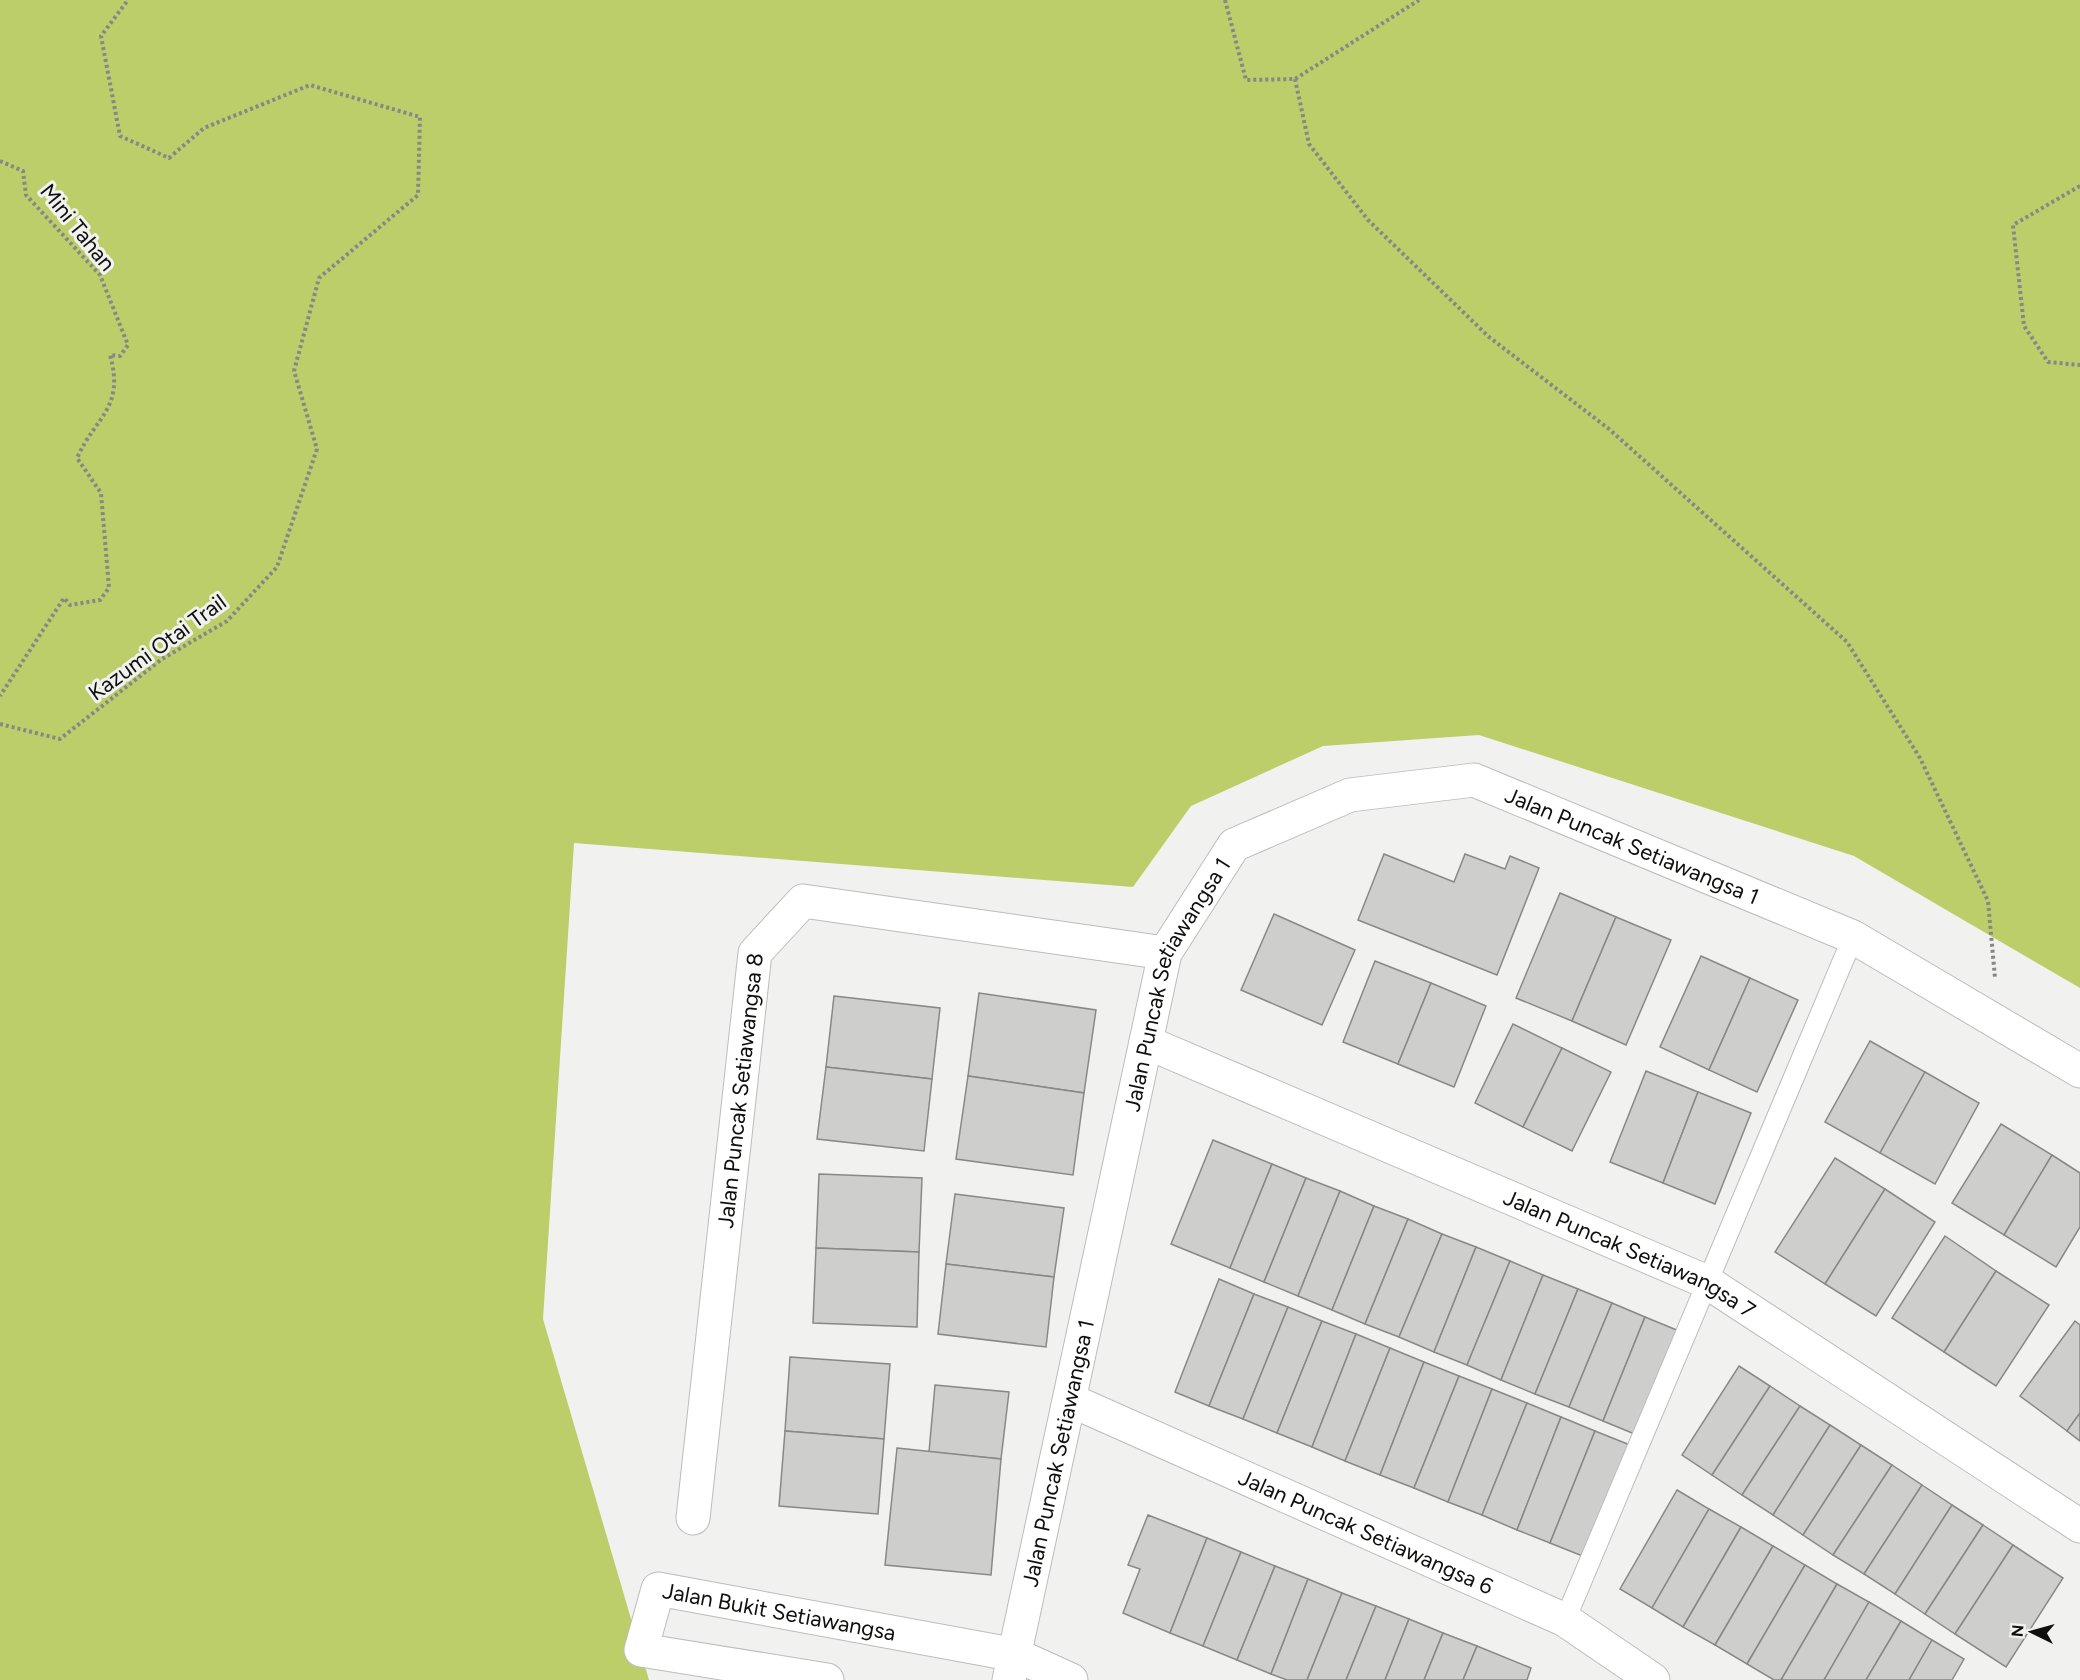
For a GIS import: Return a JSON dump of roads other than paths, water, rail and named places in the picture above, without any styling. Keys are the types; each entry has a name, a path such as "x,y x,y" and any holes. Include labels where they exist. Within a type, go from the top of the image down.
{"street":[{"name":"Jalan Puncak Setiawangsa 1","path":"1012,1667 1165,953 1233,845 1350,795 1474,780 1853,937 2080,1071"},
{"name":"Jalan Puncak Setiawangsa 8","path":"693,1518 755,953 803,902 1165,953"},
{"name":"Jalan Puncak Setiawangsa 7","path":"1146,1042 1707,1282 2080,1526"},
{"name":"Jalan Puncak Setiawangsa 6","path":"1070,1400 1565,1620 1653,1680"},
{"name":"Jalan Bukit Setiawangsa","path":"827,1680 641,1650 658,1589 1071,1680"}],"lane":[{"path":"1565,1620 1853,937"}]}
